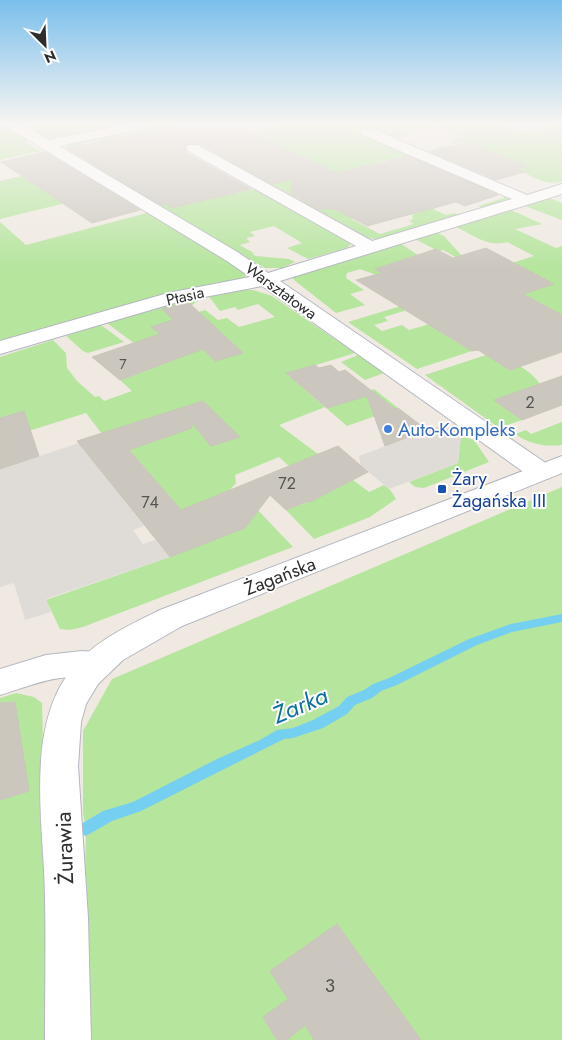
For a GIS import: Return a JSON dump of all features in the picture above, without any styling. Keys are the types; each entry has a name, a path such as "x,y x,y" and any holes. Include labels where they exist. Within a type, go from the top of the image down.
{"street":[{"name":"Warsztatowa","path":"92,173 233,257 263,280 551,468"},
{"path":"236,173 370,247"},
{"path":"463,173 527,200"},
{"name":"Ptasia","path":"0,348 174,298 263,280 562,189"},
{"name":"Żagańska","path":"94,665 128,640 171,618 551,468"},
{"path":"0,682 57,664 78,663 94,665"},
{"name":"Żurawia","path":"68,1040 66,880 60,746 63,724 69,703 94,665"}],"green space":[{"path":"37,173 77,173 111,192 0,219 0,181"},
{"path":"100,173 129,173 227,195 255,189 351,244 347,248 308,259 287,248 302,243 274,226 250,232 255,236 246,238 250,242 240,245 254,253 252,254 289,259 295,262 282,268 265,268"},
{"path":"249,173 393,173 408,180 435,173 440,175 458,173 507,194 511,198 483,208 478,206 504,198 503,193 493,189 473,195 445,182 417,189 448,204 433,209 446,215 454,213 459,215 380,239 360,236 350,232 304,205 303,201 320,201 338,197 334,194 354,187 362,190 374,186 361,183 342,189 335,186 338,182 335,179 322,176 309,180 310,183 297,187 302,192 295,197","holes":["390,201 415,214 412,215 413,219 409,221 414,224 380,234 351,219 364,215 360,213 378,208 373,205"]},
{"path":"523,173 562,173 562,181 549,182 538,180"},
{"path":"547,197 562,203 562,220 522,205"},
{"path":"509,209 542,224 515,229 556,248 562,246 562,315 523,294 414,308 384,317 388,321 374,325 382,331 402,325 409,330 433,323 436,329 472,351 417,369 348,322 424,299 360,269 347,273 346,278 364,290 350,294 365,305 336,313 294,280 293,277 400,243 425,260 479,270 443,250 438,251 413,238 436,232 444,236 462,256 502,266 534,256 507,242 487,242 454,226"},
{"path":"147,213 227,258 246,272 245,277 0,343 0,222 26,245"},
{"path":"231,290 253,290 272,296 355,353 287,374 325,407 279,425 369,492 384,485 396,499 370,517 314,539 286,510 321,495 279,457 235,475 236,483 230,490 204,501 255,507 293,547 83,627 70,630 60,629 46,600 208,542 113,431 102,434 86,413 0,440 0,357 53,340 66,353 67,368 77,381 95,397 99,396 104,401 132,391 120,380 151,369 143,350 107,323 174,301 198,296 200,299 191,306 195,313 205,310 218,320 227,318 239,327 275,317 258,304 238,310 235,307 220,311 207,294"},
{"path":"101,325 124,342 88,353 66,336"},
{"path":"358,355 384,373 365,380 341,362"},
{"path":"486,355 516,364 529,372 540,384 495,400 522,420 499,428 425,375"},
{"path":"374,389 398,408 347,426 325,407"},
{"path":"562,422 562,445 549,446 537,444 515,434 526,430 531,434"},
{"path":"461,436 474,440 489,462 424,488 415,487 409,482 458,463"},
{"path":"562,487 562,616 514,624 471,640 393,680 376,685 366,692 349,699 342,709 316,722 293,732 281,731 264,743 219,762 136,804 85,825 83,812 83,731 112,679"},
{"path":"562,618 562,1040 92,1040 84,921 86,829 109,817 137,808 215,767 266,745 282,735 294,734 318,725 343,711 352,702 369,695 378,687 393,683 473,642 512,628"},
{"path":"16,693 34,697 42,703 50,1040 0,1040 0,698"}],"shaded area":[{"path":"445,424 461,436 458,463 389,489 361,466 359,456"},
{"path":"79,443 144,526 133,530 143,544 155,540 170,557 46,599 51,612 25,620 14,583 0,587 0,469"}],"building":[{"path":"17,173 79,173 140,210 92,223"},
{"path":"107,173 222,173 251,189 172,208 165,204 161,205"},
{"path":"252,173 446,173 498,195 465,206 456,202 367,226 335,209 318,209 291,194 292,179 272,184"},
{"path":"479,173 523,173 496,180"},
{"path":"486,248 554,284 523,294 562,315 562,352 510,370 478,350 472,351 356,280 382,273 375,269 436,249 453,258"},
{"path":"188,302 243,353 215,361 203,349 120,380 92,357 160,334 151,327 173,320 162,309"},
{"path":"315,365 319,368 331,365 339,372 345,370 395,409 398,408 427,430 385,446 367,396 327,408 286,373"},
{"path":"562,376 562,405 522,420 494,400"},
{"path":"203,401 240,437 211,446 190,421 192,428 129,450 181,510 338,446 368,472 310,502 286,510 270,495 245,528 170,557 77,441"},
{"path":"24,411 39,456 0,469 0,418"},
{"path":"15,702 29,791 0,800 0,703"},
{"path":"337,924 421,1040 314,1040 305,1025 287,1040 277,1040 263,1017 288,999 270,971"}],"waterway":[{"name":"Żarka","path":"86,829 108,816 136,807 282,734 293,733 318,724 343,710 351,701 368,694 377,687 393,682 473,642 511,628 562,618"}],"place":[{"name":"Auto-Kompleks","path":"388,429"},
{"name":"Żary Żagańska III","path":"442,489"}]}
